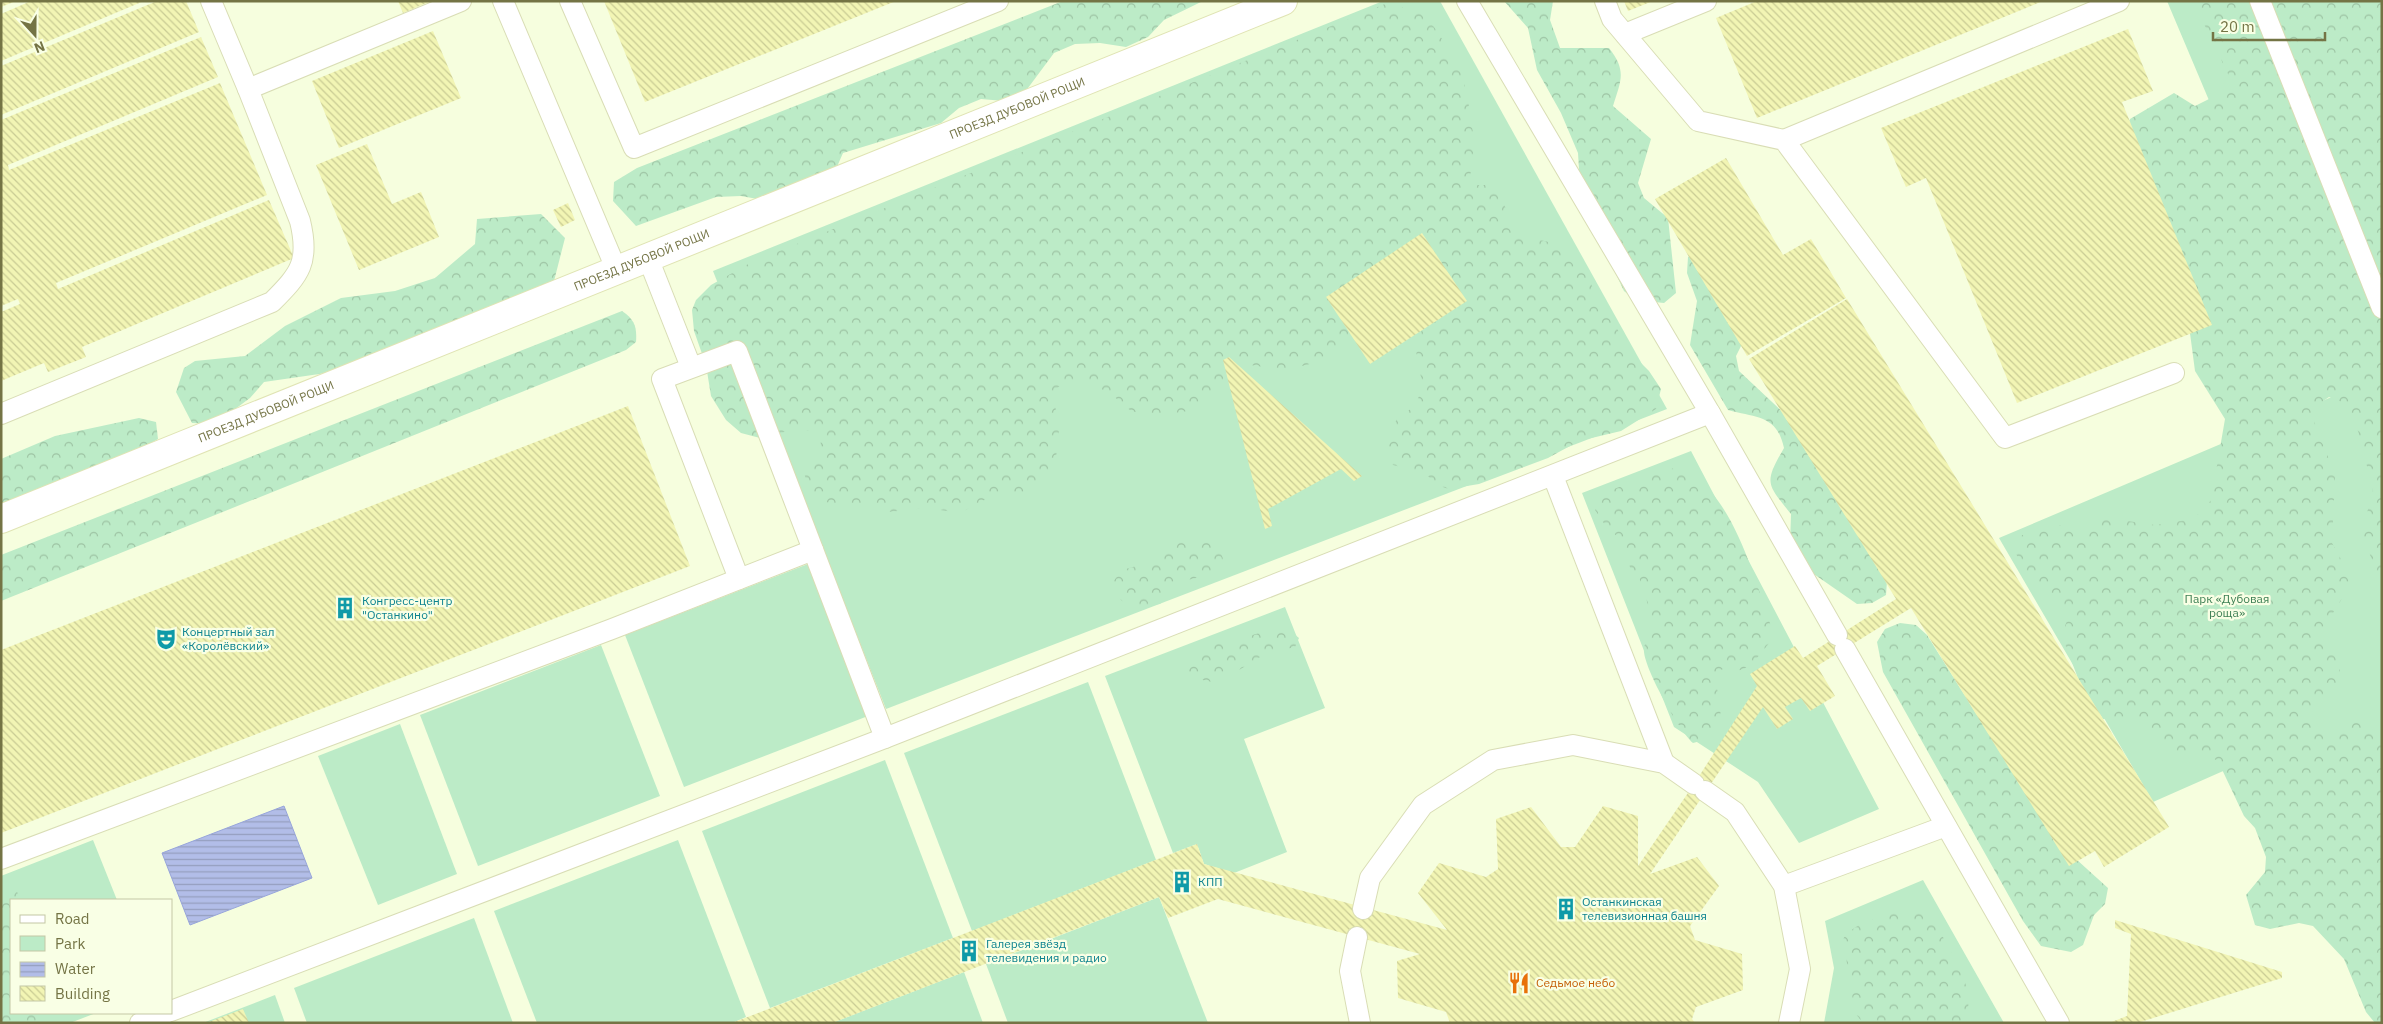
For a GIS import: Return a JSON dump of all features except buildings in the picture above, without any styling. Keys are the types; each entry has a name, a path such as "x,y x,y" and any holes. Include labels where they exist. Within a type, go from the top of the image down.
{"street":[{"name":"ПРОЕЗД ДУБОВОЙ РОЩИ","path":"1,520 1283,1"}],"lane":[{"path":"1,414 272,302 294,280 302,261 305,242 300,221 211,1"},
{"path":"248,89 461,1"},
{"path":"503,1 617,271"},
{"path":"570,1 634,148 998,1"},
{"path":"1467,1 1710,413 2059,1023"},
{"path":"1605,1 1612,19 1698,121 1784,140 2119,1"},
{"path":"1625,34 1706,1"},
{"path":"2260,1 2382,308"},
{"path":"1784,140 2005,438 2174,374"},
{"path":"648,258 691,367"},
{"path":"739,579 662,379 737,351 885,738"},
{"path":"172,1011 885,738 1710,413"},
{"path":"1553,476 1664,763"},
{"path":"1,858 813,550"},
{"path":"1363,908 1370,878 1423,805 1493,760 1573,745 1664,763 1735,812 1784,886 1800,969 1788,1023"},
{"path":"1784,886 1946,826"},
{"path":"1357,936 1350,971 1360,1023"},
{"path":"140,1023 163,1014"}],"green space":[{"path":"1063,1 1203,1 1164,20 1148,37 1126,47 1100,43 1075,44 1054,53 1025,92 1004,101 981,99 959,108 941,123 843,153 832,178 763,200 741,196 716,197 636,226 613,201 614,182 637,168"},
{"path":"1383,1 1440,1 1667,409 886,709 713,271"},
{"path":"1504,1 1553,1 1550,20 1560,48 1609,48 1615,56 1621,76 1613,106 1651,139 1638,183 1644,198 1668,218 1676,293 1664,303 1635,300 1624,291 1581,201 1578,153 1561,113 1537,70 1528,28"},
{"name":"Парк «Дубовая роща»","path":"2167,1 2382,1 2382,962 2264,753 2153,802 1999,538 2334,396"},
{"name":"Парк «Дубовая роща»","path":"2193,1 2382,1 2382,589 2362,532 2373,490 2358,431 2344,403 2329,397 2316,406 2314,421 2335,475 2332,543 2353,581 2321,632 2340,666 2340,681 2318,701 2312,716 2318,729 2332,731 2360,717 2373,724 2378,738 2382,739 2382,1023 2375,1023 2366,1012 2344,959 2313,926 2299,923 2270,929 2255,925 2246,895 2265,872 2266,857 2255,828 2244,816 2218,761 2205,754 2176,754 2162,747 2157,734 2133,719 2103,719 2079,681 2062,636 2067,620 2061,606 2037,589 2016,554 2016,539 2031,530 2061,525 2078,530 2107,518 2155,525 2187,520 2202,512 2211,500 2225,419 2195,371 2188,318 2120,147 2130,119 2174,93 2195,106 2223,92 2229,76"},
{"path":"1385,4 1418,11 1434,27 1461,67 1472,121 1474,156 1470,176 1477,185 1488,185 1498,191 1515,229 1535,239 1563,245 1571,252 1590,279 1596,300 1616,326 1626,348 1649,371 1661,389 1656,409 1621,431 1579,441 1548,458 1479,484 1449,489 1440,486 1424,473 1393,465 1388,456 1386,446 1397,418 1415,406 1423,386 1416,355 1423,324 1362,330 1354,339 1335,353 1314,363 1279,369 1250,365 1239,367 1227,376 1202,405 1178,413 1138,413 1132,411 1104,390 1076,380 1066,382 1057,388 1054,398 1059,430 1056,458 1041,484 1023,492 992,496 960,513 927,508 888,512 879,507 823,502 814,496 808,488 803,468 815,457 820,449 821,440 819,434 800,428 760,438 741,433 726,420 711,396 706,365 694,331 692,310 696,300 711,285 750,263"},
{"path":"541,214 565,238 553,285 520,302 404,341 347,370 264,382 250,398 215,424 192,423 176,392 184,368 195,361 245,356 285,326 341,298 395,291 435,278 475,244 477,219"},
{"path":"1716,240 1742,344 1736,356 1739,371 1786,415 1887,581 1886,595 1872,603 1857,604 1808,570 1790,544 1791,514 1777,496 1771,482 1773,469 1784,448 1781,437 1771,424 1764,420 1728,410 1690,345 1697,301 1687,273 1688,257"},
{"path":"622,311 634,324 636,332 636,342 626,350 1,601 1,555"},
{"path":"139,418 156,422 158,439 129,456 1,505 1,459 55,436"},
{"path":"1691,451 1879,809 1799,843 1758,782 1674,727 1582,493"},
{"path":"1674,468 1704,485 1723,507 1748,558 1772,629 1772,640 1746,668 1732,671 1723,669 1714,674 1720,706 1719,725 1714,733 1706,739 1693,743 1664,700 1646,661 1644,649 1651,623 1648,603 1639,577 1631,571 1623,541 1607,528 1595,510 1596,499 1605,492"},
{"path":"1190,537 1197,538 1216,547 1223,558 1222,572 1183,581 1160,604 1143,606 1122,601 1109,587 1122,570 1154,561 1170,547"},
{"path":"808,564 868,716 684,787 625,635"},
{"path":"1285,607 1325,708 1244,739 1287,852 1234,873 1204,864 1197,844 1173,853 1105,676"},
{"path":"1900,623 1916,625 1927,635 2055,840 2108,888 2105,904 2094,915 2083,945 2071,952 2041,946 2023,921 1883,672 1877,642 1885,629"},
{"path":"1283,625 1299,638 1295,647 1265,654 1239,670 1212,682 1184,676 1183,665 1189,658 1203,649"},
{"path":"601,645 660,796 478,866 420,715"},
{"path":"1088,682 1156,860 972,931 904,753"},
{"path":"400,724 457,874 378,905 318,756"},
{"path":"885,760 953,938 770,1008 702,831"},
{"path":"93,840 117,899 10,899 10,1014 93,1014 70,1023 1,1023 1,876"},
{"path":"678,840 746,1017 732,1023 537,1023 494,911"},
{"path":"1923,880 2004,1023 1824,1023 1834,968 1825,921"},
{"path":"7,888 17,892 21,899 10,899 10,1014 49,1014 47,1017 36,1021 1,1023 1,889"},
{"path":"1159,897 1208,1023 1008,1023 986,964"},
{"path":"1906,910 1928,912 1951,951 1964,979 1968,994 1965,1023 1863,1023 1855,1013 1843,939 1863,923"},
{"path":"474,918 513,1023 307,1023 294,988"},
{"path":"964,972 983,1023 832,1023"},
{"path":"275,995 285,1023 203,1023"}],"water":[{"path":"284,806 312,878 190,925 162,853"}],"place":[{"name":"Конгресс-центр \"Останкино\"","path":"345,608"},
{"name":"Концертный зал «Королёвский»","path":"166,639"},
{"name":"КПП","path":"1182,882"},
{"name":"Останкинская телевизионная башня","path":"1566,909"},
{"name":"Галерея звёзд телевидения и радио","path":"969,951"},
{"name":"Седьмое небо","path":"1519,983"}]}
